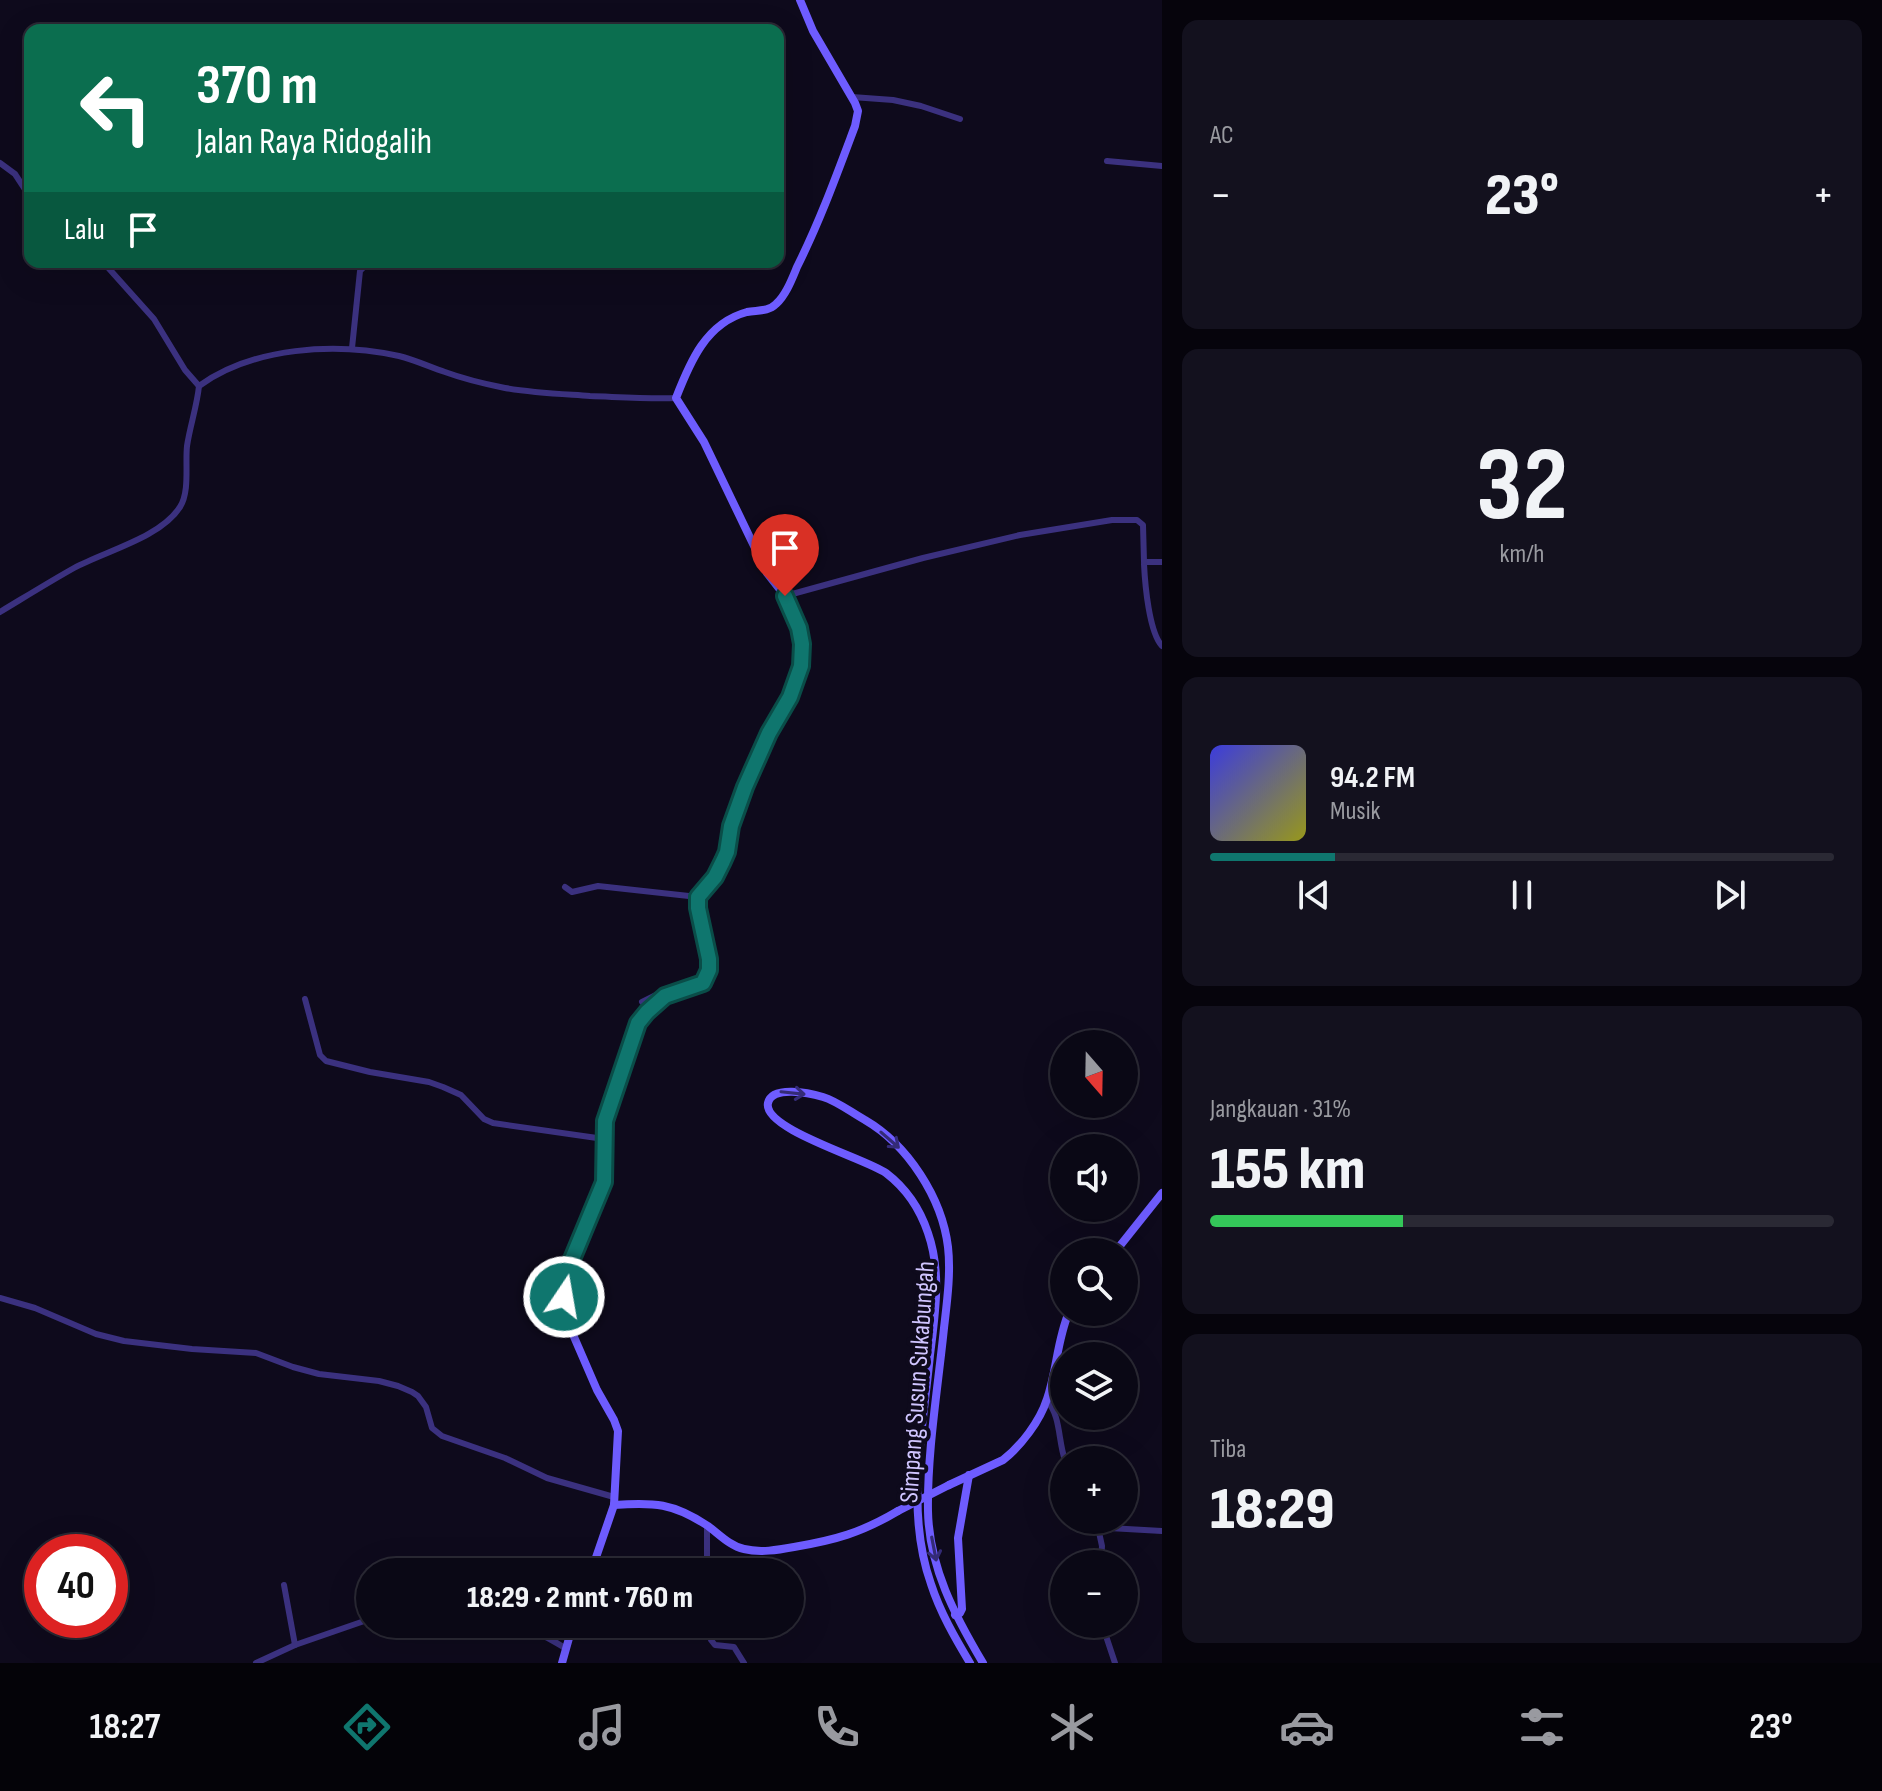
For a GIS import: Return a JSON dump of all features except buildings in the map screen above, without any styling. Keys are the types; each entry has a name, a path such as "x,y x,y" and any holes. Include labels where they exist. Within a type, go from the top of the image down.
{"street":[{"path":"676,398 706,337 731,318 777,304 820,219 855,126 858,111 852,97 813,31 800,0"},
{"path":"852,97 893,100 960,119"},
{"path":"1107,161 1162,166"},
{"path":"0,163 15,174 24,188"},
{"path":"108,268 154,319 185,370 199,386"},
{"path":"352,348 360,271 363,268"},
{"path":"0,612 77,567 150,532 168,520 179,508 184,493 188,442 199,386 213,375 246,361 330,348 352,348 401,357 464,379 522,391 676,398"},
{"path":"596,1558 614,1501 618,1431 568,1323 564,1297 566,1278 604,1182 607,1109 638,1023 665,996 703,983 709,970 698,897 715,877 723,861 745,787 769,733 790,697 801,666 799,628 785,596 767,573 704,442 676,398"},
{"path":"785,596 1020,535 1112,520 1137,520 1143,525 1146,593 1156,636 1162,646"},
{"path":"1144,562 1162,562"},
{"path":"565,887 572,892 598,886 698,897"},
{"path":"642,1002 662,992 674,993"},
{"path":"305,999 320,1055 326,1061 429,1082 461,1095 484,1119 493,1123 604,1139"},
{"name":"Simpang Susun Sukabungah","path":"970,1663 945,1620 930,1582 917,1514 918,1473 937,1288 930,1237 919,1208 901,1185 883,1171 808,1139 775,1120 768,1103 772,1095 781,1091 825,1097 871,1124 902,1151 926,1181 941,1214 948,1248 948,1289 929,1474 928,1514 940,1579 955,1615 983,1663"},
{"path":"1126,1238 1162,1193"},
{"path":"0,1298 35,1308 96,1334 124,1341 256,1353 319,1374 390,1384 418,1396 426,1407 432,1428 442,1436 614,1501 661,1504 685,1513 735,1546 760,1551 783,1550 855,1533 1003,1460 1040,1416 1047,1401 1064,1326"},
{"path":"1047,1401 1055,1412 1061,1446"},
{"path":"955,1615 962,1609 958,1538 969,1475"},
{"path":"707,1526 707,1558"},
{"path":"1138,1530 1162,1531"},
{"path":"284,1585 295,1645"},
{"path":"256,1663 295,1645 356,1624"},
{"path":"547,1638 565,1648"},
{"path":"562,1663 568,1638"},
{"path":"711,1638 717,1646 734,1647 744,1663"},
{"path":"1107,1638 1115,1663"},
{"path":"277,1653 280,1663"}],"route":[{"path":"564,1297 570,1264 604,1182 607,1109 638,1023 665,996 703,983 709,970 698,897 706,890 723,861 745,787 769,733 790,697 801,666 799,628 785,596"}]}
